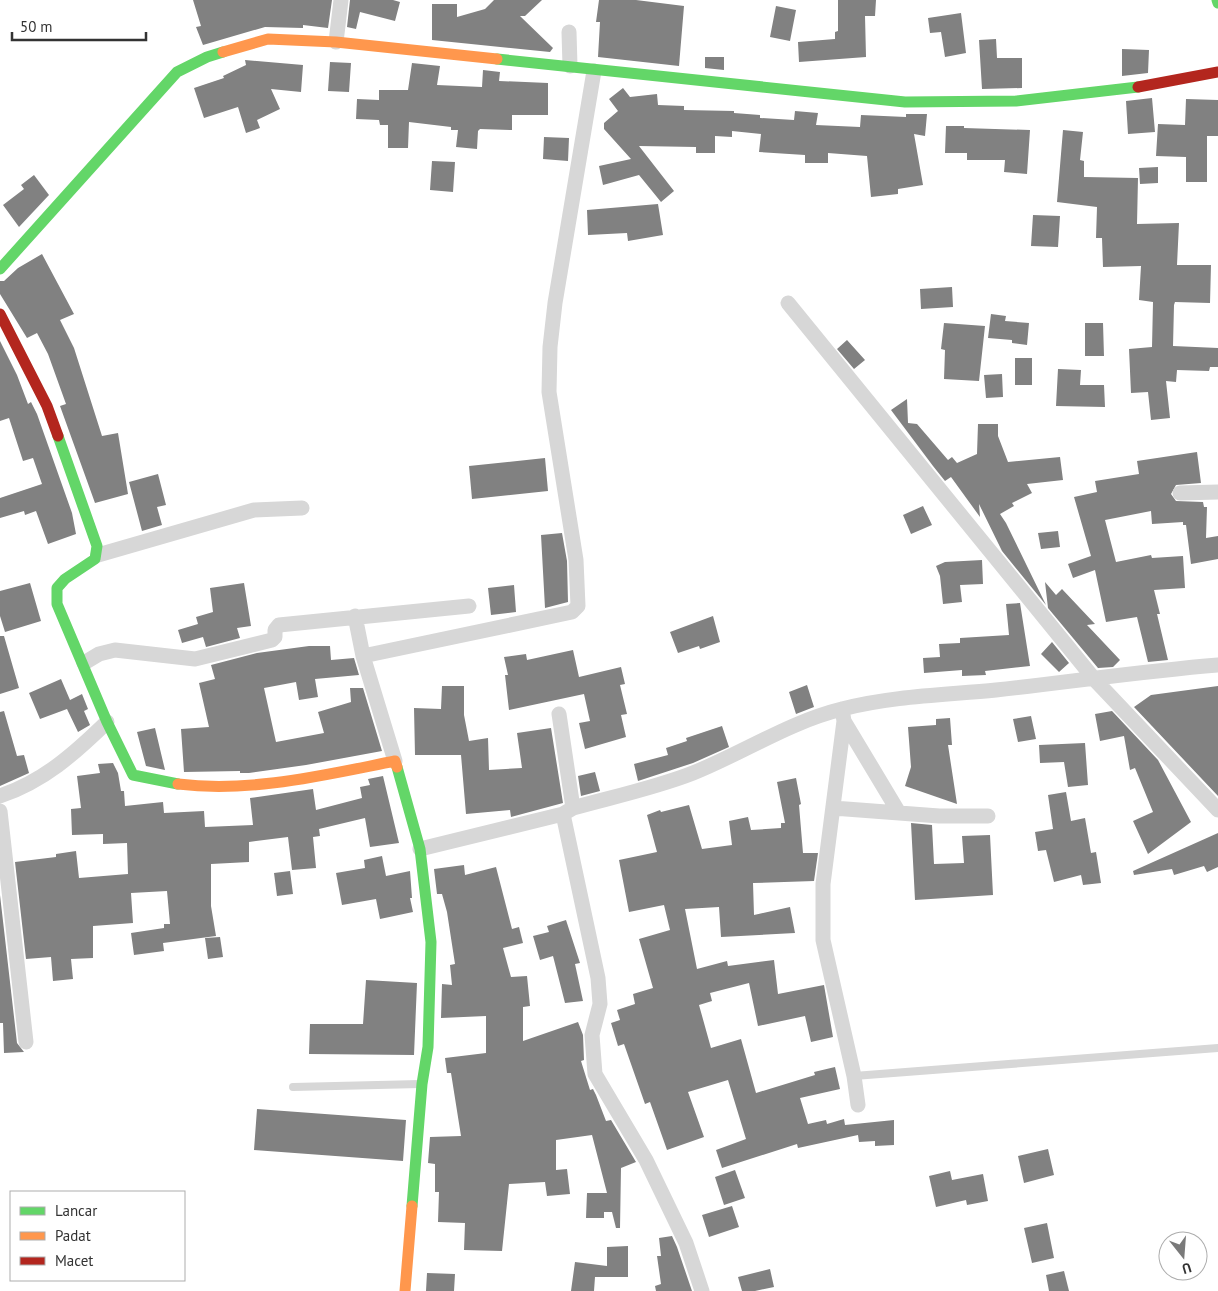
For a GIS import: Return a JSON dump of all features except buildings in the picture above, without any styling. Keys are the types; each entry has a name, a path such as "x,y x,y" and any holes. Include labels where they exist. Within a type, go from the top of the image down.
{"street":[{"path":"336,42 341,0"},
{"path":"569,32 570,66"},
{"path":"0,269 177,72 189,64 230,48 268,39 336,42 570,66 594,71 905,102 1016,101 1154,85 1218,72"},
{"path":"364,656 572,612 578,606 576,560 549,392 550,347 555,303 594,71"},
{"path":"788,303 1095,680 1218,810"},
{"path":"0,314 47,406 97,546 98,555"},
{"path":"1180,493 1218,492"},
{"path":"302,508 254,510 98,555 65,579 57,588 56,595 59,610 84,663 107,722 133,775 184,786 275,784 395,761"},
{"path":"84,663 99,654 115,650 195,659 272,640 275,637 275,630 279,625 469,606"},
{"path":"354,616 420,849 431,942 428,1047 422,1084 405,1291"},
{"path":"420,849 568,811 692,774 797,723 843,715 899,698 1095,680 1150,670 1218,665"},
{"path":"559,714 568,811 598,978 600,1004 592,1035 595,1074 646,1160 686,1243 702,1291"},
{"path":"843,715 823,884 823,940 854,1076 858,1105"},
{"path":"843,715 898,811"},
{"path":"0,796 25,787 39,779 74,754 107,722"},
{"path":"833,808 898,811 939,816 988,816"},
{"path":"0,811 26,1042"}],"lane":[{"path":"854,1076 1218,1048"},
{"path":"293,1087 422,1084"}],"traffic: fast":[{"path":"0,269 177,72 207,57 223,52"},
{"path":"497,59 905,102 1016,101 1138,87"},
{"path":"58,436 97,546 95,559 65,579 57,588 57,604 107,722 133,775 178,784"},
{"path":"397,767 420,849 431,942 428,1047 422,1084 412,1206"}],"traffic: slow":[{"path":"223,52 268,39 336,42 497,59"},
{"path":"178,784 205,786 260,784 314,777 395,761 397,767"},
{"path":"405,1291 412,1206"}],"traffic: jam":[{"path":"1138,87 1218,72"},
{"path":"0,314 47,406 58,436"}]}
